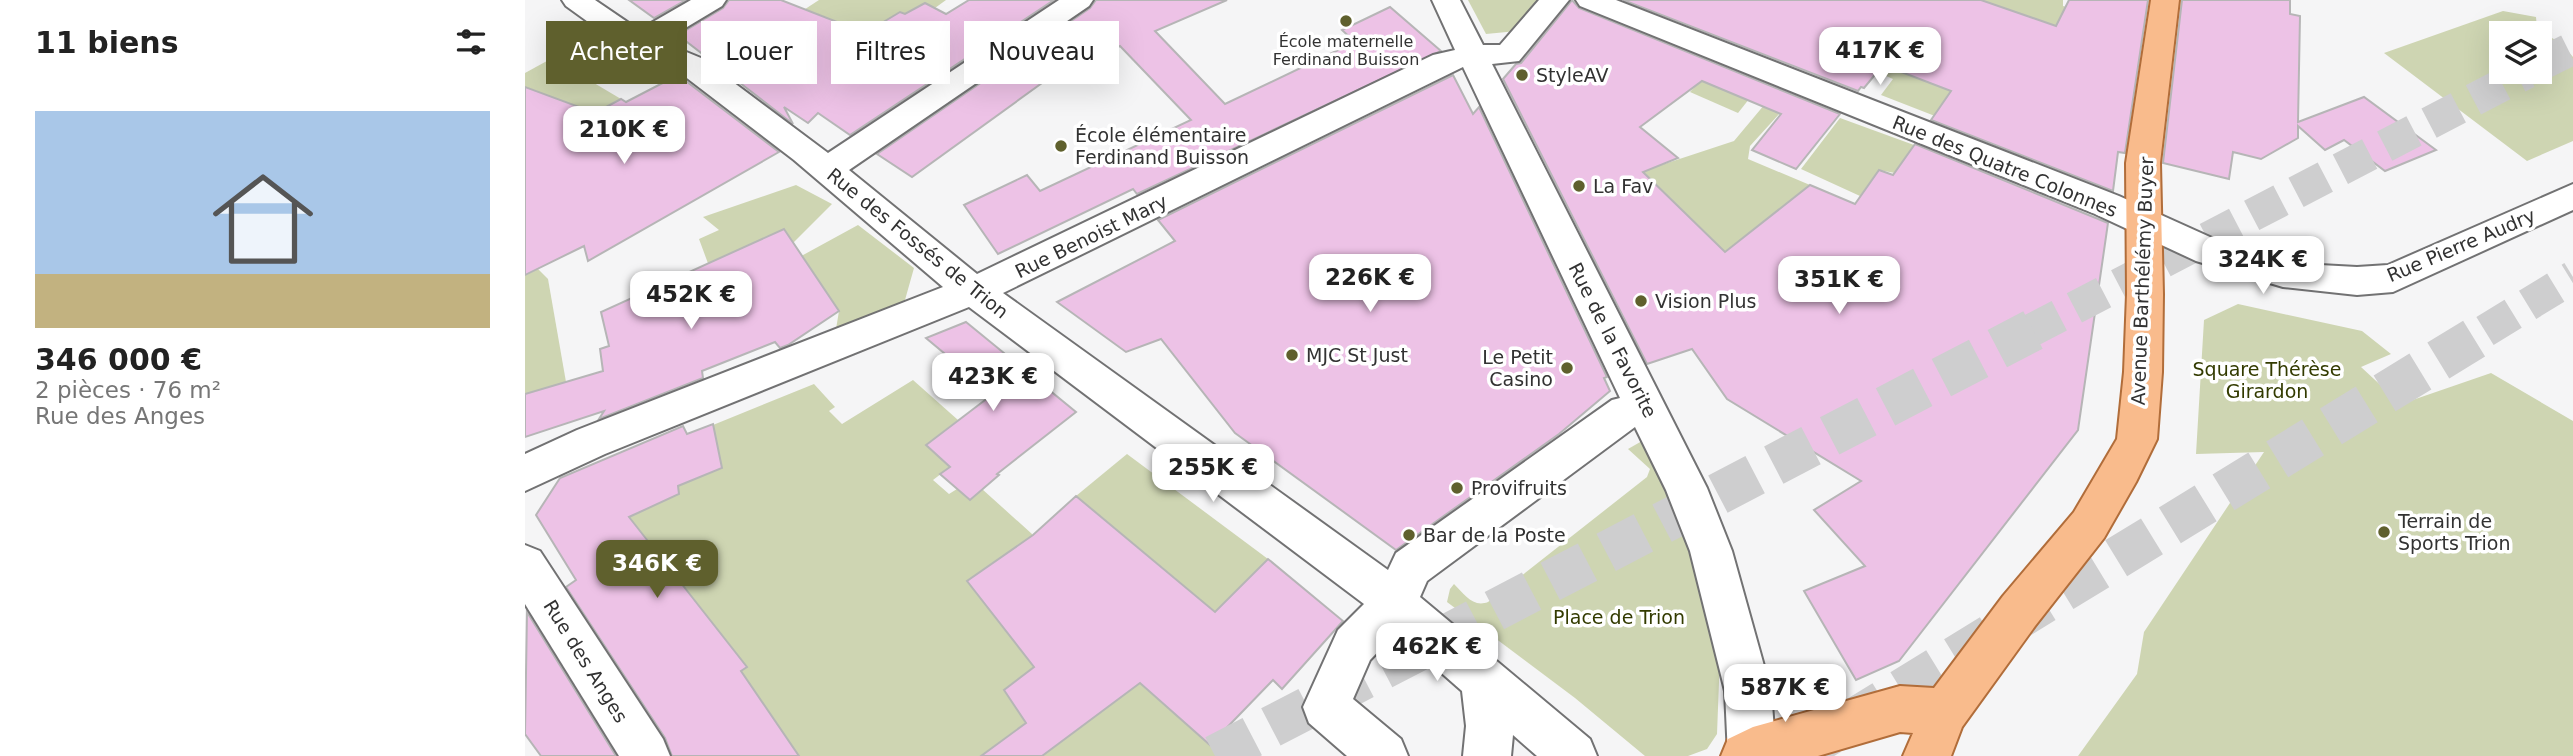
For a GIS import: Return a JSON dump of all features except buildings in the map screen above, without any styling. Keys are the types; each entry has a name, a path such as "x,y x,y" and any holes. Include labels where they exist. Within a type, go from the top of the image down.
{"main road":[{"name":"Avenue Barthélémy Buyer","path":"1945,712 2019,611 2089,525 2137,439 2143,372 2143,163 2165,0"},
{"path":"1750,754 1900,709 1945,712 1927,756"}],"street":[{"name":"Rue des Fossés de Trion","path":"576,0 606,21"},
{"path":"676,21 712,0"},
{"path":"827,169 1079,0"},
{"name":"Rue de la Favorite","path":"1446,0 1686,488 1711,551 1748,691 1750,754"},
{"name":"Rue Benoist Mary","path":"525,473 591,442 975,292 1444,62 1473,55 1509,54 1555,0"},
{"name":"Rue des Quatre Colonnes","path":"1590,0 2108,205 2145,226"},
{"name":"Rue des Fossés de Trion","path":"687,64 827,169 975,292 1256,496 1395,603 1484,679"},
{"name":"Rue Pierre Audry","path":"2145,226 2220,257 2320,280 2363,283 2393,278 2573,196"},
{"path":"1384,756 1326,707 1354,645 1395,603 1411,567 1626,412 1645,405"},
{"name":"Rue des Anges","path":"525,565 646,756"},
{"path":"1484,679 1490,726 1487,756"},
{"path":"1484,679 1573,756"}],"green space":[{"path":"819,0 946,0 935,8 925,3 885,21 831,21 831,30 817,25 817,21 793,17"},
{"path":"1468,0 1543,0 1517,31 1486,34"},
{"path":"1981,0 2063,0 2063,6 2093,14 2060,28"},
{"path":"2503,11 2536,17 2536,21 2489,21 2489,84 2552,84 2552,38 2562,44 2573,57 2573,141 2527,161 2384,53"},
{"path":"1900,42 1953,91 1958,125 1881,95 1893,79 1877,72"},
{"path":"546,61 546,84 596,84 621,99 596,113 525,139 577,107 525,87 525,73"},
{"path":"1709,71 1757,89 1738,113 1690,92"},
{"path":"1775,92 1781,112 1750,146 1748,159 1810,185 1749,233 1760,242 1725,252 1643,171 1734,141"},
{"path":"1840,118 1914,145 1895,173 1879,170 1860,196 1801,169"},
{"path":"796,185 832,204 786,250 716,285 699,239 719,230 703,217"},
{"path":"858,225 914,268 903,307 836,329 839,311 794,260"},
{"path":"538,269 548,279 566,382 525,394 525,275"},
{"name":"Terrain de Sports Trion","path":"2238,304 2362,331 2391,354 2361,367 2401,404 2491,373 2573,421 2573,756 2078,756 2137,674 2144,632 2264,452 2196,454 2204,320"},
{"path":"913,380 958,420 926,445 950,467 933,480 949,494 957,489 970,500 982,489 1032,534 1070,589 1226,728 1220,756 783,756 626,522 713,425 814,384 835,407 829,411 842,424"},
{"name":"Place de Trion","path":"1642,441 1696,537 1720,656 1717,734 1707,749 1688,756 1645,756 1575,698 1447,602 1454,584 1473,602 1488,602 1647,477 1650,469 1628,449"},
{"path":"1127,454 1268,559 1215,612 1076,496"}],"tunnel":[{"path":"2552,58 2573,48"},
{"path":"2030,331 2504,84"},
{"path":"2485,331 2573,277"},
{"path":"1215,756 2033,330"},
{"path":"1794,756 2488,330"}],"place":[{"name":"École maternelle Ferdinand Buisson","path":"1346,21"},
{"name":"StyleAV","path":"1522,75"},
{"name":"École élémentaire Ferdinand Buisson","path":"1061,146"},
{"name":"La Fav","path":"1579,186"},
{"name":"Vision Plus","path":"1641,301"},
{"name":"MJC St Just","path":"1292,355"},
{"name":"Le Petit Casino","path":"1567,368"},
{"name":"Provifruits","path":"1457,488"},
{"name":"Terrain de Sports Trion","path":"2384,532"},
{"name":"Bar de la Poste","path":"1409,535"}],"park label":[{"name":"Square Thérèse Girardon","path":"2267,380"}]}
